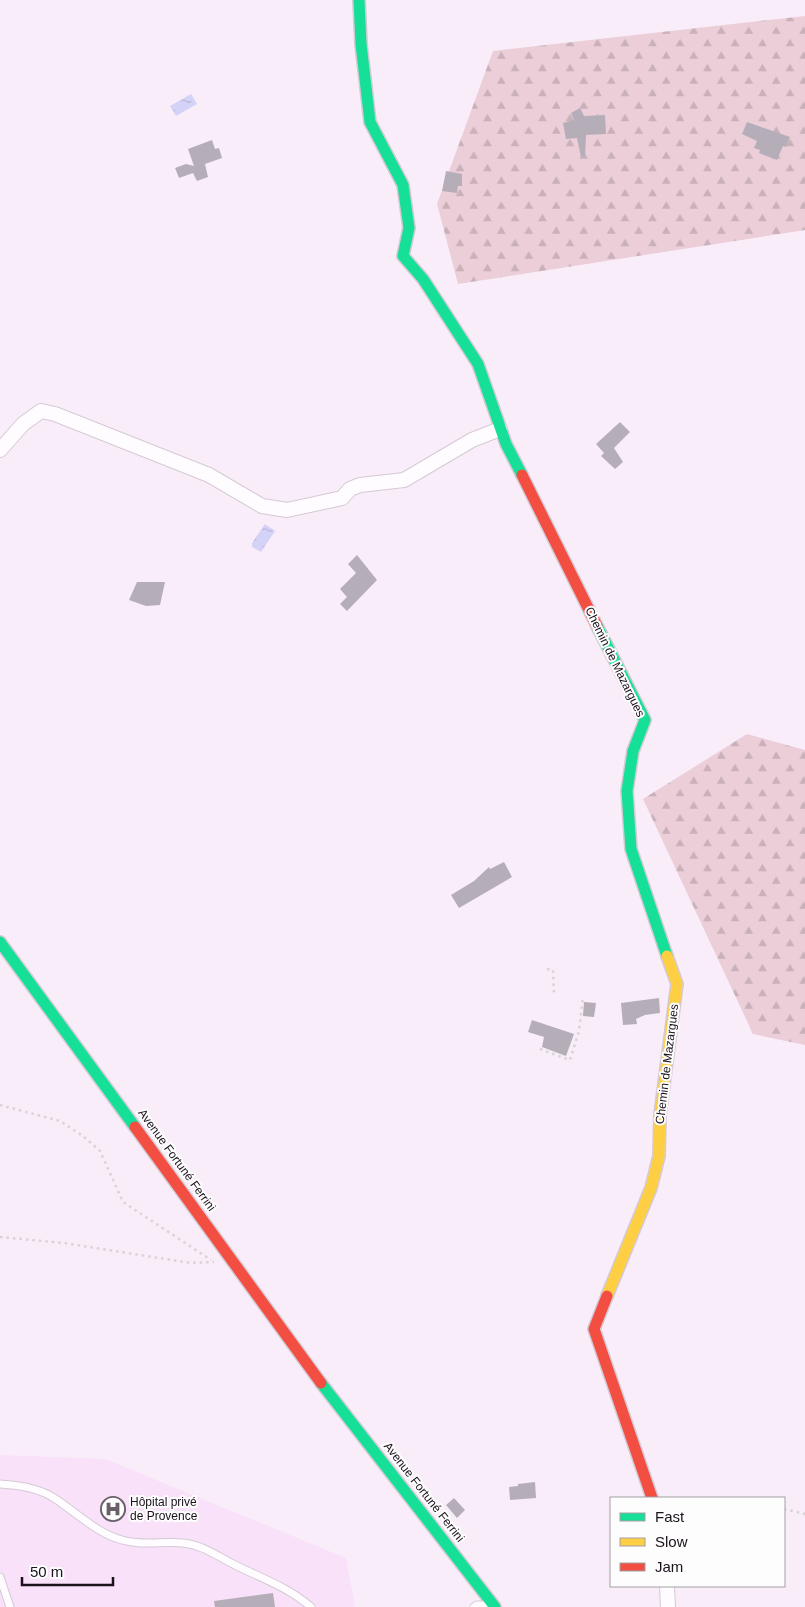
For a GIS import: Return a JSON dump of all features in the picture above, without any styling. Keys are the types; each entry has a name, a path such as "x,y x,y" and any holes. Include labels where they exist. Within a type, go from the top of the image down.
{"street":[{"name":"Chemin de Mazargues","path":"359,0 361,44 370,122 403,185 409,228 403,256 423,279 478,364 506,444 645,720 634,751 627,791 630,849 677,984 660,1115 657,1164 651,1188 594,1329 652,1497"},
{"path":"0,450 23,424 41,411 55,414 208,475 262,506 287,510 342,498 350,489 360,485 404,480 472,440 500,429"},
{"name":"Avenue Fortuné Ferrini","path":"0,942 330,1395 411,1496 494,1607"},
{"name":"Avenue Fortuné Ferrini","path":"330,1395 398,1500 438,1553"},
{"path":"668,1587 668,1607"}],"lane":[{"path":"0,1484 27,1487 53,1497 82,1519 121,1540 144,1544 182,1543 202,1547 234,1565 266,1578 311,1607"},
{"path":"0,1577 10,1607"},
{"path":"475,1604 494,1607"}],"path":[{"path":"548,968 553,970 554,995"},
{"path":"540,1049 570,1060 579,1031 583,997"},
{"path":"0,1105 60,1121 83,1136 100,1151 123,1202 214,1262"},
{"path":"0,1237 64,1244 191,1263 214,1262 226,1251"},
{"path":"785,1509 805,1514"}],"shaded area":[{"name":"Hôpital privé de Provence","path":"0,1455 105,1459 346,1558 355,1607 0,1607"}],"green space":[{"path":"805,16 805,230 458,284 437,204 493,51"},
{"path":"747,734 805,750 805,1045 753,1034 643,799"}],"water":[{"path":"191,94 197,104 176,116 170,106"},
{"path":"265,524 275,531 261,552 252,547 252,543"}],"building":[{"path":"580,108 584,116 605,115 606,134 586,135 585,156 581,157 577,138 566,139 563,123 574,120 571,113"},
{"path":"747,122 790,137 786,147 783,146 777,160 759,153 760,150 754,148 757,141 742,134"},
{"path":"212,140 215,149 219,148 222,158 205,164 208,177 197,181 193,173 179,178 175,168 186,164 194,166 188,149"},
{"path":"446,171 462,174 462,186 458,186 457,193 442,191"},
{"path":"620,422 630,432 614,448 623,462 615,469 601,456 604,453 596,444"},
{"path":"357,555 377,580 347,611 340,604 347,597 340,589 356,573 348,564"},
{"path":"137,582 165,582 160,605 146,606 129,600"},
{"path":"504,862 512,877 459,908 451,895 474,881 489,867 490,869"},
{"path":"659,998 660,1013 645,1015 636,1019 637,1024 623,1025 621,1003"},
{"path":"584,1002 596,1003 594,1017 583,1016"},
{"path":"532,1020 574,1034 566,1056 542,1047 544,1037 528,1032"},
{"path":"535,1482 536,1498 510,1500 509,1487"},
{"path":"454,1498 465,1510 457,1518 446,1505"},
{"path":"273,1593 275,1607 215,1607 214,1601"}],"traffic: fast":[{"path":"359,0 361,44 370,122 403,185 409,228 403,256 423,279 478,364 506,444 522,475"},
{"path":"597,626 645,720 633,751 627,791 631,849 667,956"},
{"path":"0,942 135,1127"},
{"path":"321,1383 495,1607"}],"traffic: slow":[{"path":"607,1296 651,1188 659,1156 660,1115 677,984 667,956"}],"traffic: jam":[{"path":"522,475 597,626"},
{"path":"135,1127 321,1383"},
{"path":"607,1296 594,1329 652,1497"}],"place":[{"name":"Hôpital privé de Provence","path":"113,1509"}]}
